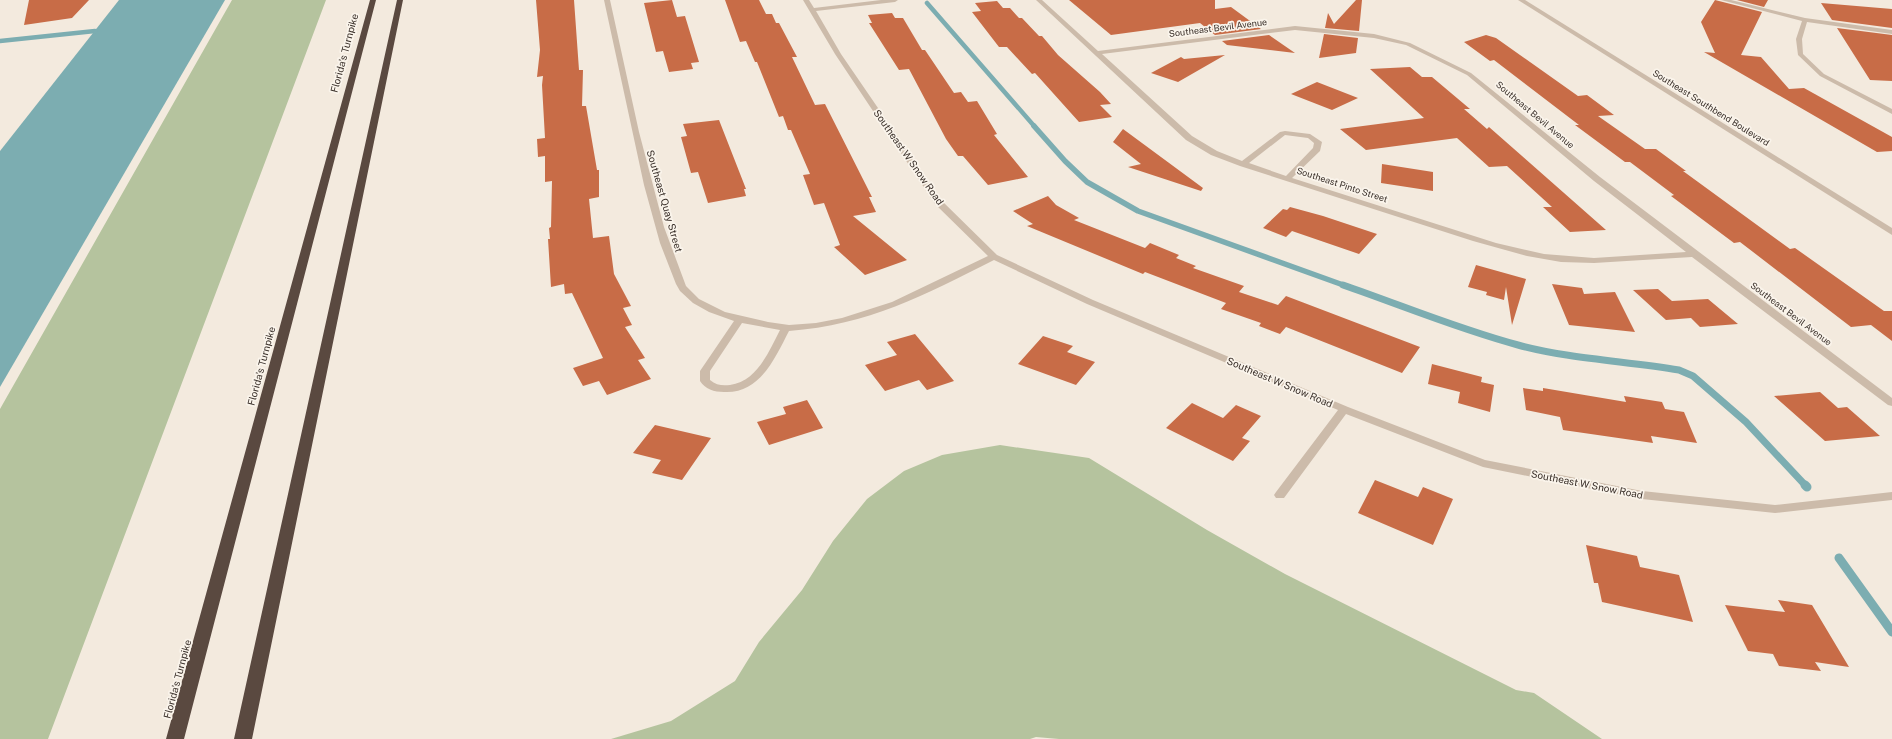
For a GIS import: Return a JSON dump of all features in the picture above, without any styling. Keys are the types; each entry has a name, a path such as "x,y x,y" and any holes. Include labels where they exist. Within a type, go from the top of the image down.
{"highway":[{"name":"Florida's Turnpike","path":"175,739 372,0"},
{"path":"243,739 400,0"}],"street":[{"name":"Southeast Quay Street","path":"607,0 640,154 665,248 683,289 704,305 719,313 739,320 786,328 821,326 851,319 889,306 920,293 994,256"},
{"name":"Southeast W Snow Road","path":"806,0 838,54 938,202 994,256 1090,302 1344,409 1483,463 1642,495 1775,509 1892,496"},
{"path":"812,10 895,0"},
{"name":"Southeast Pinto Street","path":"1039,0 1189,138 1214,153 1243,164 1499,246 1537,256 1560,259 1599,260 1694,254"},
{"name":"Southeast Southbend Boulevard","path":"1521,0 1892,232"},
{"path":"1724,0 1804,20 1892,32"},
{"path":"1804,20 1799,39 1800,54 1822,75 1892,112"},
{"name":"Southeast Bevil Avenue","path":"1098,53 1295,28 1374,36 1408,44 1469,74 1597,179 1892,403"},
{"path":"1243,164 1280,134 1292,133 1314,138 1318,142 1317,149 1288,178"},
{"path":"739,320 705,371 705,380 709,385 717,389 740,388 757,376 786,328"},
{"path":"1280,495 1344,409"}],"green space":[{"path":"232,0 326,0 48,739 0,739 0,409"},
{"path":"1000,445 1089,458 1207,530 1285,574 1516,690 1534,693 1602,739 1059,739 1036,737 1030,739 611,739 671,721 735,681 759,642 802,590 833,541 867,499 904,471 942,455"}],"water":[{"path":"119,0 225,0 0,387 0,151"}],"building":[{"path":"29,0 89,0 72,18 24,25"},
{"path":"536,0 574,0 579,70 583,70 582,106 586,106 597,170 599,170 599,197 589,199 593,238 609,236 614,274 631,306 623,308 632,325 625,327 645,358 638,360 651,379 607,395 599,381 583,386 573,368 603,358 572,293 565,294 564,284 551,287 548,239 550,239 549,228 551,227 552,181 545,182 545,156 538,157 537,139 545,138 542,85 543,76 537,77 540,50"},
{"path":"672,0 677,17 685,16 699,62 691,63 693,69 669,72 663,51 656,52 644,3"},
{"path":"725,0 759,0 766,14 772,14 776,23 779,23 797,57 792,57 815,105 825,104 872,197 869,197 876,212 853,216 907,260 865,275 834,247 840,245 824,203 814,205 803,175 810,174 791,130 788,130 783,116 779,117 757,62 755,62 746,41 740,42"},
{"path":"1069,0 1215,0 1215,9 1231,7 1261,29 1215,35 1200,23 1111,35"},
{"path":"1356,0 1362,0 1359,31 1325,28 1328,13 1334,24"},
{"path":"1715,0 1762,12 1741,55 1761,57 1789,89 1804,88 1892,137 1892,151 1877,152 1704,52 1715,53 1701,22"},
{"path":"1737,0 1768,0 1764,7"},
{"path":"997,1 1003,8 1010,8 1019,18 1022,18 1039,36 1042,36 1058,55 1100,92 1111,104 1100,105 1112,117 1079,122 1035,73 1032,74 1007,47 999,47 972,12 981,11 975,3"},
{"path":"1821,3 1892,9 1892,28 1832,20"},
{"path":"892,13 895,18 903,18 922,50 925,50 954,93 961,92 968,102 977,101 997,134 994,135 1028,177 988,185 963,156 958,156 946,139 909,69 899,70 869,23 872,23 868,15"},
{"path":"1837,28 1892,35 1892,81 1870,80"},
{"path":"1324,34 1358,38 1356,53 1319,58"},
{"path":"1269,35 1295,53 1227,45 1222,41"},
{"path":"1486,35 1496,38 1578,96 1587,95 1614,115 1598,116 1645,149 1656,149 1686,171 1683,171 1790,249 1795,248 1884,311 1892,311 1892,341 1871,325 1851,327 1740,242 1734,243 1671,196 1674,195 1630,162 1625,162 1575,125 1579,125 1494,60 1490,61 1464,42"},
{"path":"1225,55 1178,82 1151,73 1181,57 1184,59"},
{"path":"1410,67 1422,77 1432,77 1470,109 1464,109 1487,129 1489,127 1606,230 1570,232 1543,207 1552,207 1507,166 1489,167 1457,138 1366,150 1340,129 1424,118 1370,69"},
{"path":"1317,82 1358,98 1332,110 1291,94"},
{"path":"719,120 746,189 744,189 746,196 708,203 698,172 691,173 681,137 687,136 683,124"},
{"path":"1123,129 1203,188 1201,191 1128,167 1141,164 1113,142"},
{"path":"1382,164 1433,172 1433,191 1381,183"},
{"path":"1048,196 1056,205 1079,218 1074,220 1145,248 1150,243 1179,255 1176,258 1196,266 1193,268 1244,286 1239,292 1278,305 1286,296 1420,347 1402,373 1286,327 1280,334 1259,326 1261,323 1221,309 1226,303 1145,272 1143,274 1027,226 1033,224 1013,211"},
{"path":"1290,207 1377,234 1359,254 1292,231 1286,237 1263,228 1283,209 1287,210"},
{"path":"1476,265 1526,279 1512,325 1506,287 1504,300 1486,295 1487,292 1468,287"},
{"path":"1552,284 1582,288 1584,294 1615,292 1635,332 1569,325"},
{"path":"1658,289 1672,301 1708,299 1738,324 1700,327 1691,318 1666,320 1633,290"},
{"path":"915,334 954,381 927,390 919,380 885,391 865,365 897,355 887,342"},
{"path":"1043,336 1073,346 1067,352 1095,362 1076,385 1018,364"},
{"path":"1432,364 1482,377 1481,382 1494,385 1490,412 1458,403 1460,392 1428,384"},
{"path":"1523,388 1543,391 1543,388 1626,402 1624,396 1662,402 1665,409 1684,412 1697,443 1651,436 1653,443 1563,430 1560,417 1526,410"},
{"path":"1820,392 1838,408 1847,407 1880,436 1825,441 1774,396"},
{"path":"807,400 823,428 769,445 757,422 786,414 783,407"},
{"path":"1192,403 1223,418 1236,405 1261,416 1242,438 1250,441 1233,461 1166,428"},
{"path":"655,425 711,438 682,480 652,473 661,460 633,453"},
{"path":"1375,480 1418,497 1423,487 1453,499 1433,545 1358,513"},
{"path":"1586,545 1637,556 1640,567 1679,575 1693,622 1602,602 1598,583 1594,583"},
{"path":"1778,600 1812,605 1849,667 1815,662 1821,671 1779,666 1773,654 1748,651 1725,605 1785,612"}],"waterway":[{"path":"927,3 1035,127"},
{"path":"0,41 95,31"},
{"path":"1034,126 1065,161 1087,182 1138,211 1346,286"},
{"path":"1343,285 1452,324 1518,345 1558,354 1679,370 1693,376 1746,422 1806,486"},
{"path":"1839,558 1892,632"}]}
